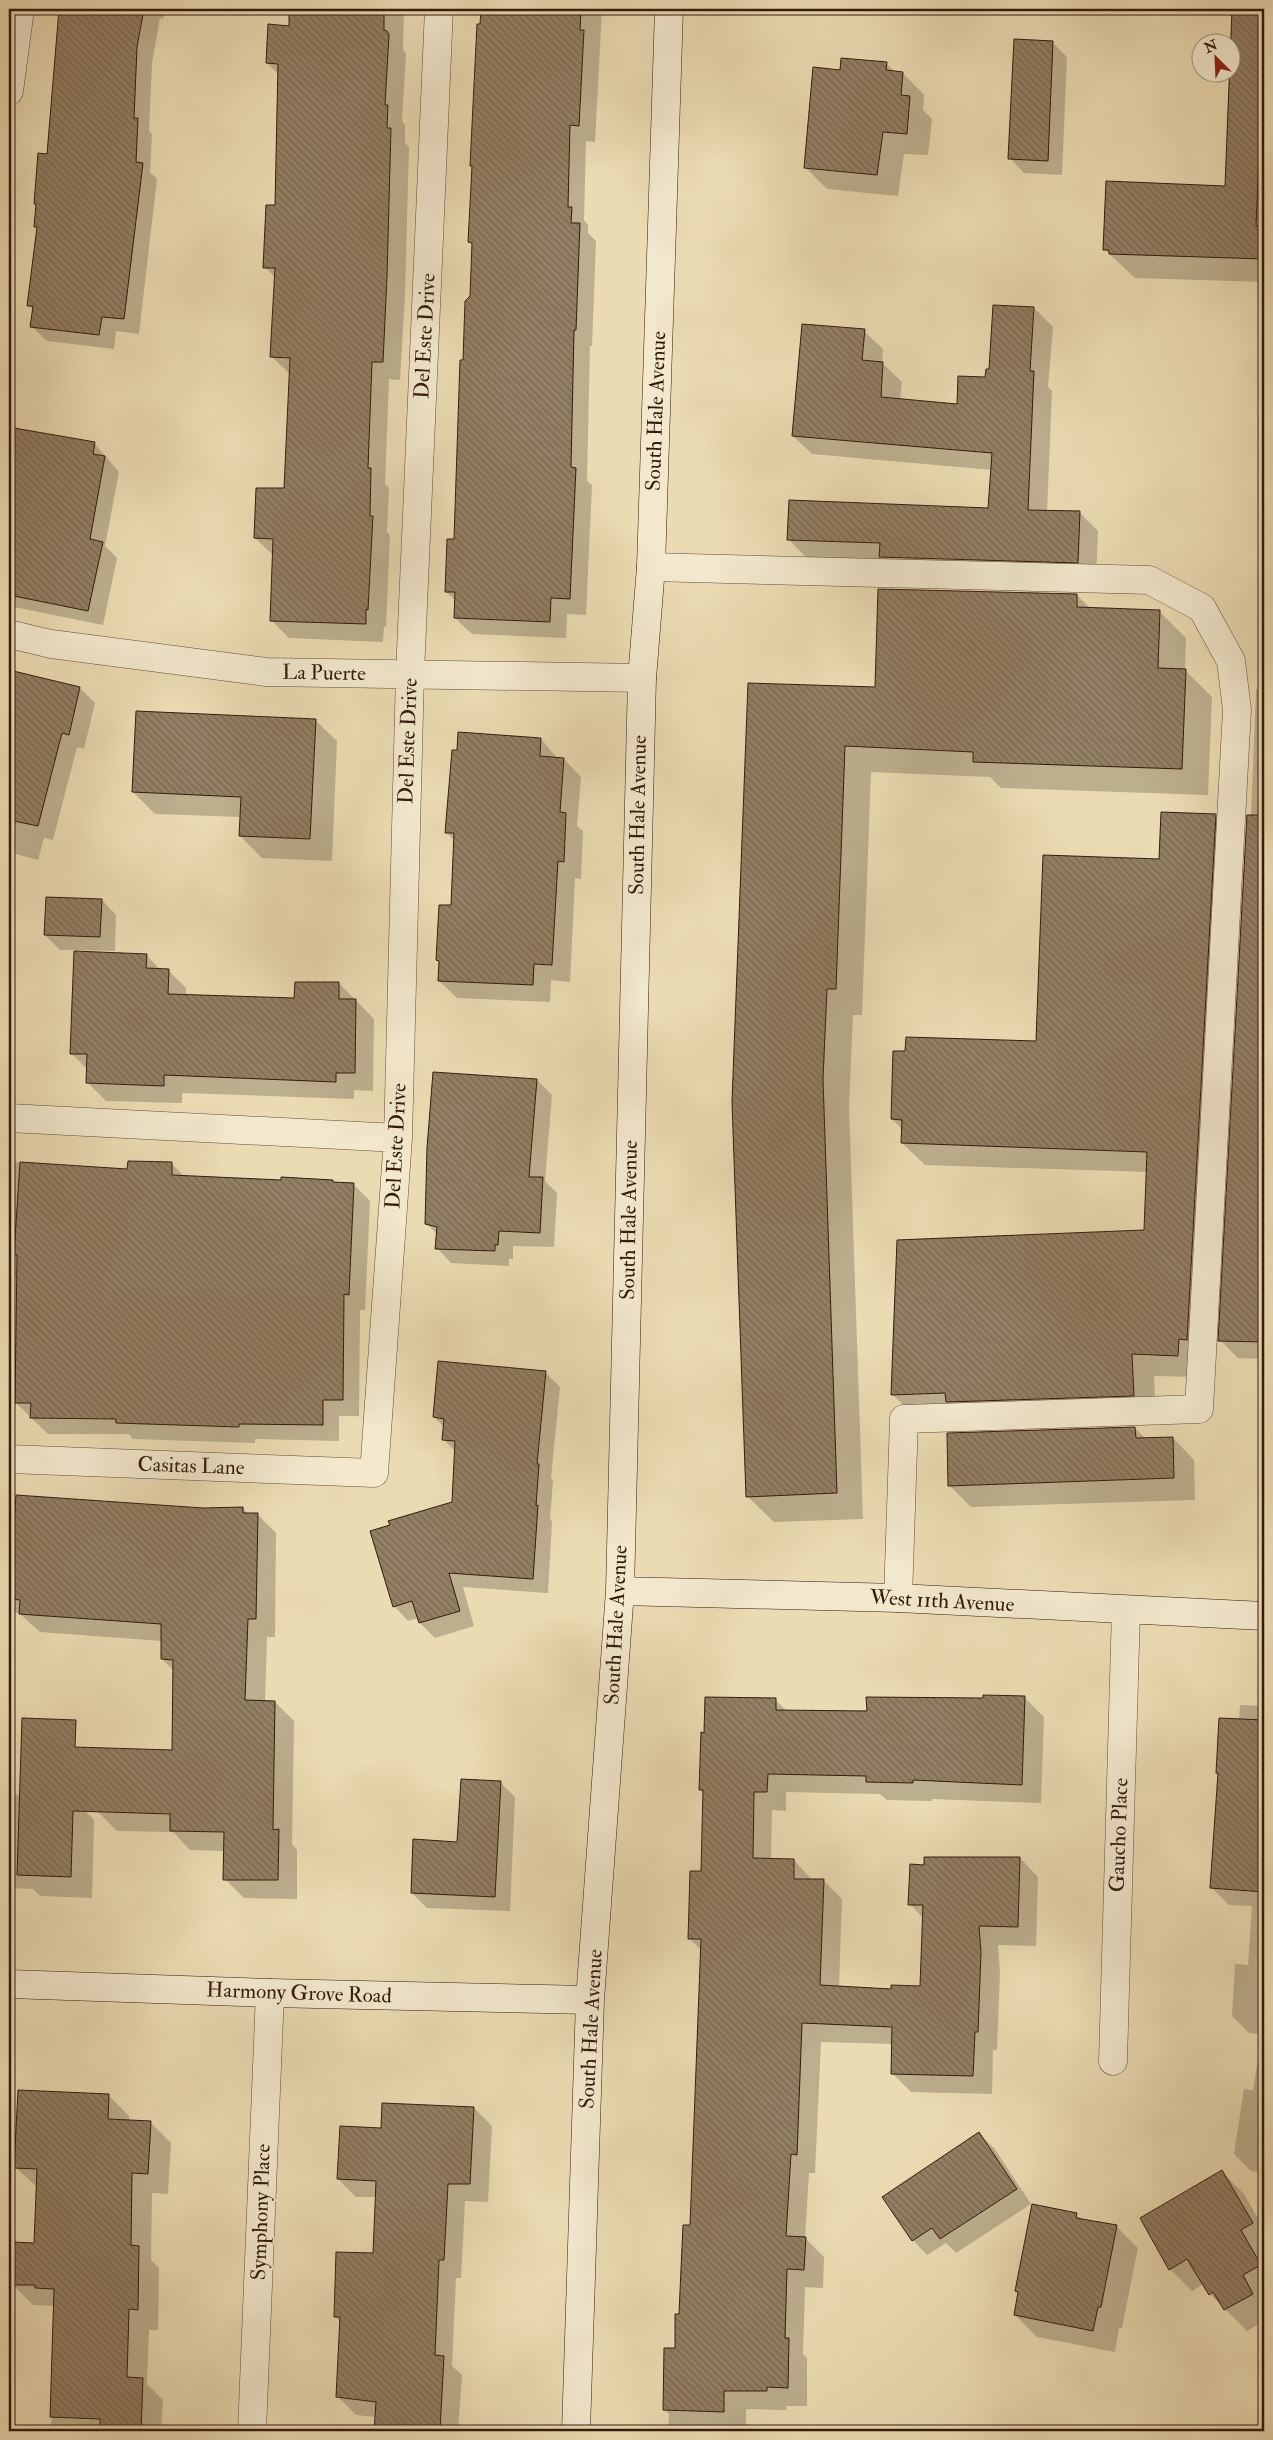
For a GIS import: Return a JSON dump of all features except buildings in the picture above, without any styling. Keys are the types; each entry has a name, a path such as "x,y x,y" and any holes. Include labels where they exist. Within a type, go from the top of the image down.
{"street":[{"path":"9,91 20,9"},
{"name":"Del Este Drive","path":"374,1473 398,1138 410,674 439,9"},
{"name":"South Hale Avenue","path":"576,2431 590,2000 620,1591 642,678 651,567 669,9"},
{"path":"651,567 1149,580 1202,608 1231,661 1237,710 1198,1409 904,1419 898,1598"},
{"name":"La Puerte","path":"9,634 51,644 266,672 642,678"},
{"path":"9,1118 398,1138"},
{"name":"Casitas Lane","path":"9,1458 374,1473"},
{"name":"West 11th Avenue","path":"620,1591 898,1598 1264,1616"},
{"name":"Gaucho Place","path":"1113,2061 1126,1610"},
{"name":"Harmony Grove Road","path":"9,1984 270,1993 590,2000"},
{"name":"Symphony Place","path":"252,2431 270,1993"}]}
